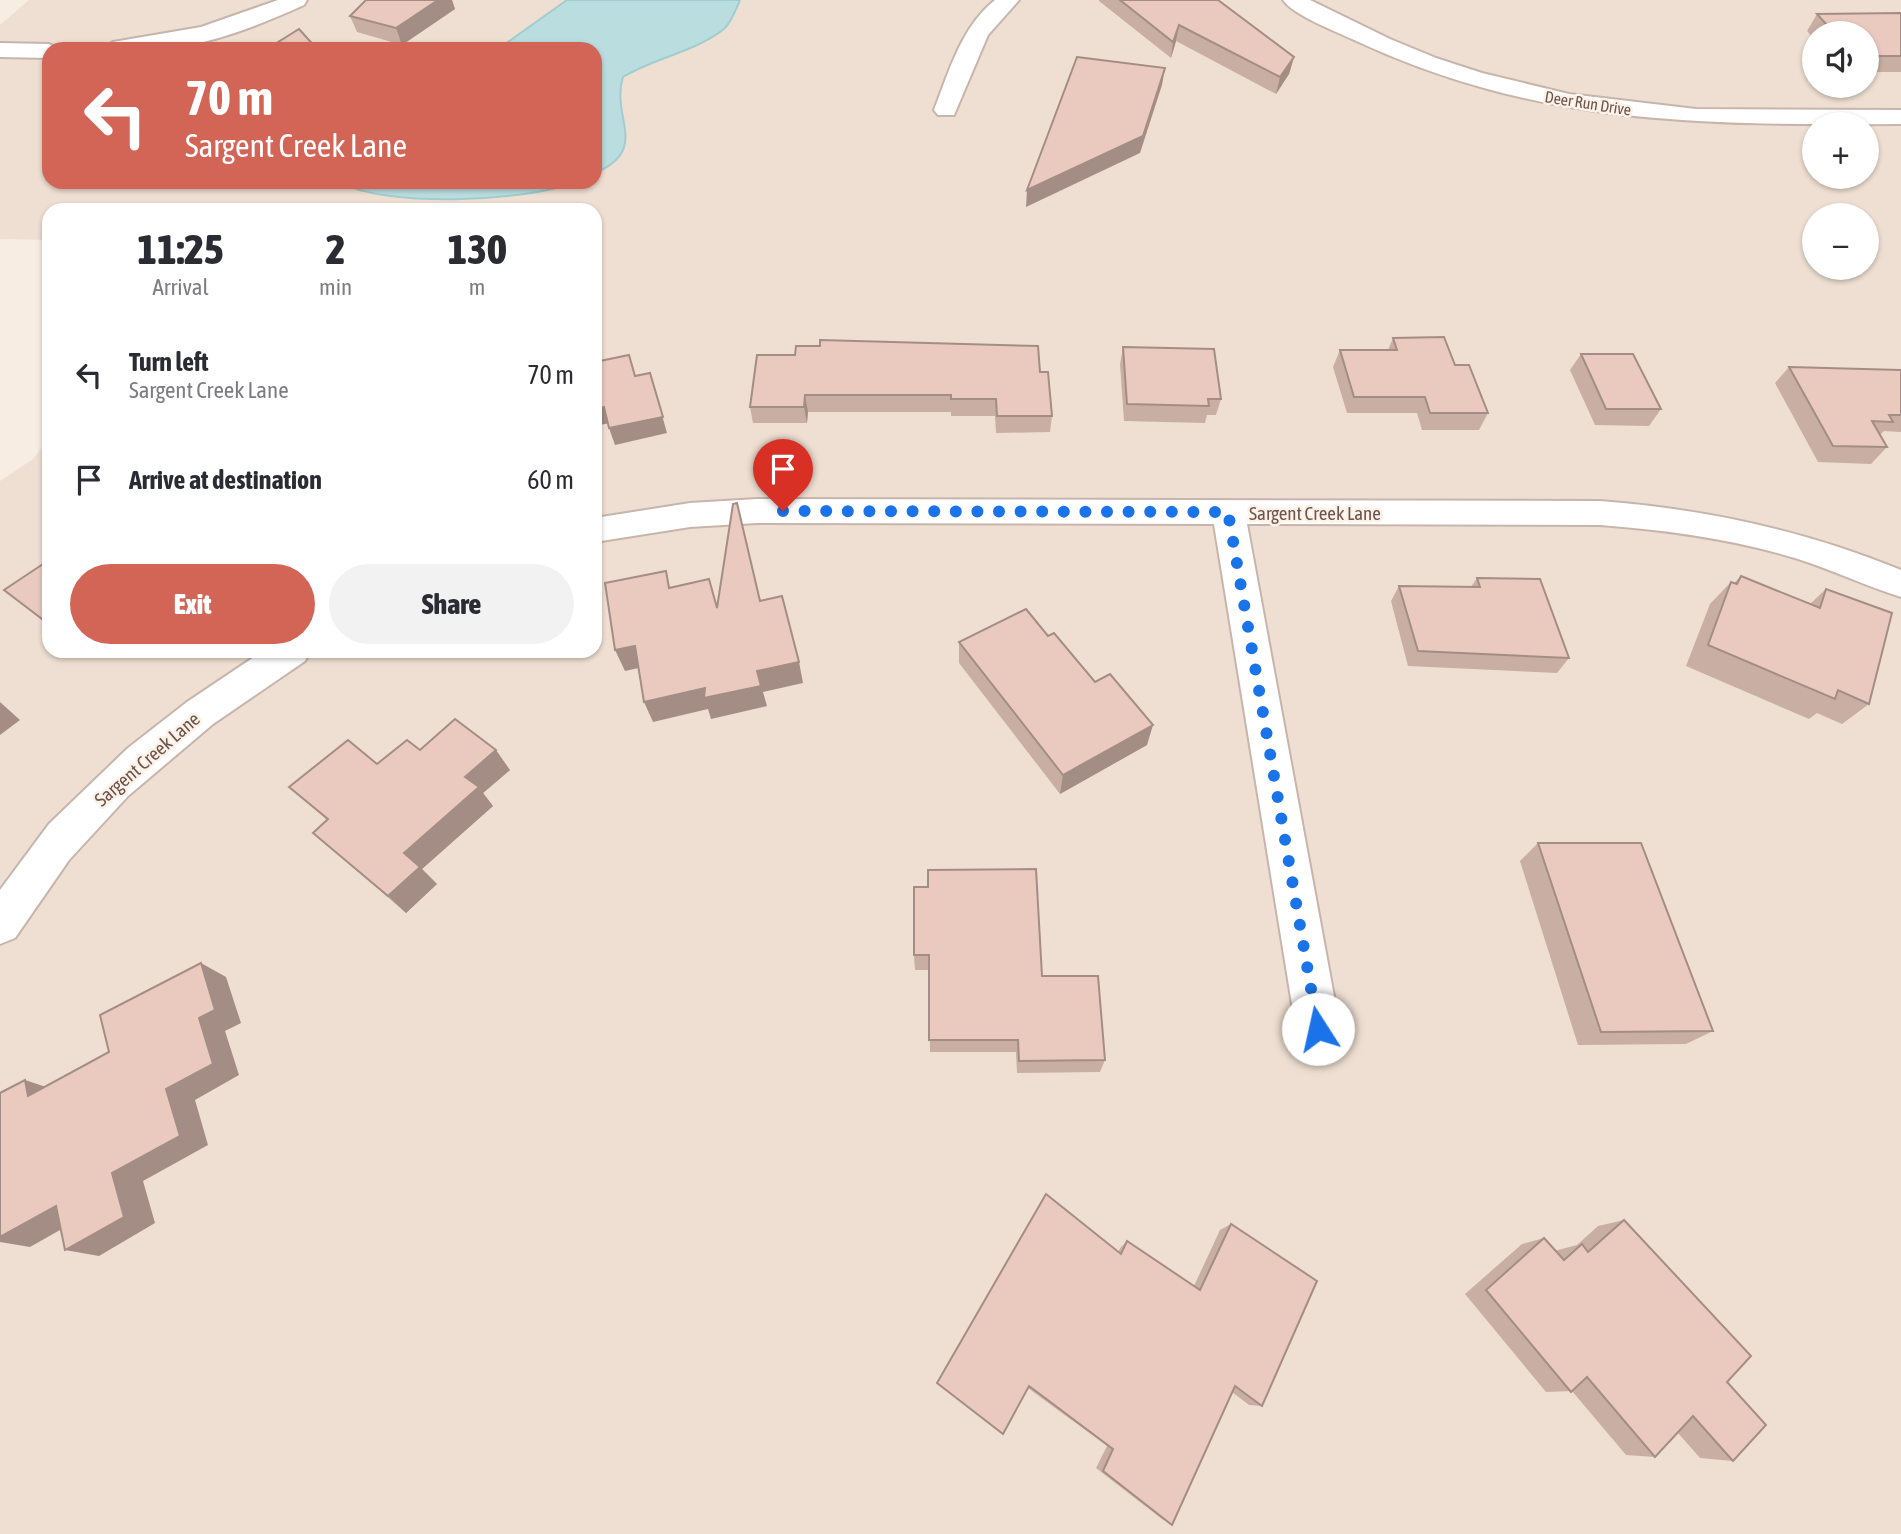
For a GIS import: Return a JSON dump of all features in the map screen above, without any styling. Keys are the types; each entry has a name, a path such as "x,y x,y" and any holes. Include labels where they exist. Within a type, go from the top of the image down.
{"street":[{"path":"156,42 199,35 244,22 296,0"},
{"path":"946,110 977,36 991,15 1008,0"},
{"name":"Deer Run Drive","path":"1294,0 1354,33 1416,60 1488,83 1568,101 1702,116 1901,117"},
{"path":"0,50 42,51"},
{"name":"Sargent Creek Lane","path":"602,529 690,515 757,511 1600,513 1648,516 1765,537 1815,551 1901,584"},
{"path":"1228,512 1318,1029"},
{"name":"Sargent Creek Lane","path":"0,924 62,838 122,776 201,711 281,658"}],"shaded area":[{"path":"29,0 1901,0 1901,1534 0,1534 0,481 33,459 42,447 42,658 602,658 602,203 42,203 42,240 0,239 0,25"}],"water":[{"path":"567,0 740,0 727,26 713,37 623,77 620,92 625,143 621,154 612,164 602,169 602,42 508,42"},
{"path":"358,189 552,189 491,198 456,199 389,196"}],"building":[{"path":"366,0 438,0 396,28 350,16"},
{"path":"1120,0 1218,0 1294,57 1280,77 1179,25 1173,42"},
{"path":"1901,13 1901,56 1879,56 1879,21 1823,21 1817,14"},
{"path":"299,29 311,42 278,42"},
{"path":"1077,57 1165,68 1143,136 1027,190"},
{"path":"1444,337 1455,365 1469,365 1488,413 1430,413 1425,397 1354,397 1340,350 1397,350 1393,338"},
{"path":"820,340 1038,346 1040,372 1048,372 1052,416 997,416 996,399 951,399 951,395 805,395 804,407 750,407 757,355 795,355 796,346 820,346"},
{"path":"1123,347 1214,349 1221,399 1208,399 1209,406 1127,404"},
{"path":"1581,354 1633,354 1661,409 1606,409"},
{"path":"629,355 635,376 650,373 663,417 609,428 602,407 602,361"},
{"path":"1789,367 1901,370 1901,415 1889,415 1893,422 1872,421 1887,447 1833,446"},
{"path":"737,503 760,601 782,596 799,662 757,671 761,686 704,698 705,688 644,702 635,646 615,650 605,583 666,571 669,588 709,579 717,608 733,504"},
{"path":"42,565 42,619 4,590"},
{"path":"1741,576 1820,608 1826,589 1892,613 1869,704 1838,690 1835,699 1708,645 1731,582 1737,584"},
{"path":"1477,578 1540,579 1569,658 1418,651 1399,586 1480,587"},
{"path":"1026,609 1048,636 1054,633 1095,682 1110,674 1153,725 1063,775 959,642"},
{"path":"455,719 496,750 465,777 479,787 404,853 420,867 388,896 313,833 328,819 289,787 348,740 377,764 407,740 420,750"},
{"path":"1538,843 1641,843 1713,1031 1601,1032"},
{"path":"1036,869 1042,976 1098,976 1105,1060 1019,1061 1018,1040 929,1040 929,955 914,955 914,887 928,887 928,870"},
{"path":"201,963 215,1010 199,1018 213,1064 166,1089 180,1136 112,1173 124,1217 65,1250 56,1206 0,1237 0,1093 25,1080 28,1096 109,1052 100,1015"},
{"path":"1046,1194 1121,1254 1127,1241 1200,1290 1231,1224 1317,1281 1262,1406 1235,1386 1172,1525 1103,1471 1113,1449 1029,1386 1003,1434 937,1383"},
{"path":"1624,1220 1751,1356 1727,1382 1766,1425 1733,1461 1693,1416 1655,1457 1587,1377 1571,1392 1486,1290 1544,1238 1564,1260 1582,1244 1588,1252"}],"route":[{"path":"783,511 1228,512 1318,1029"}]}
